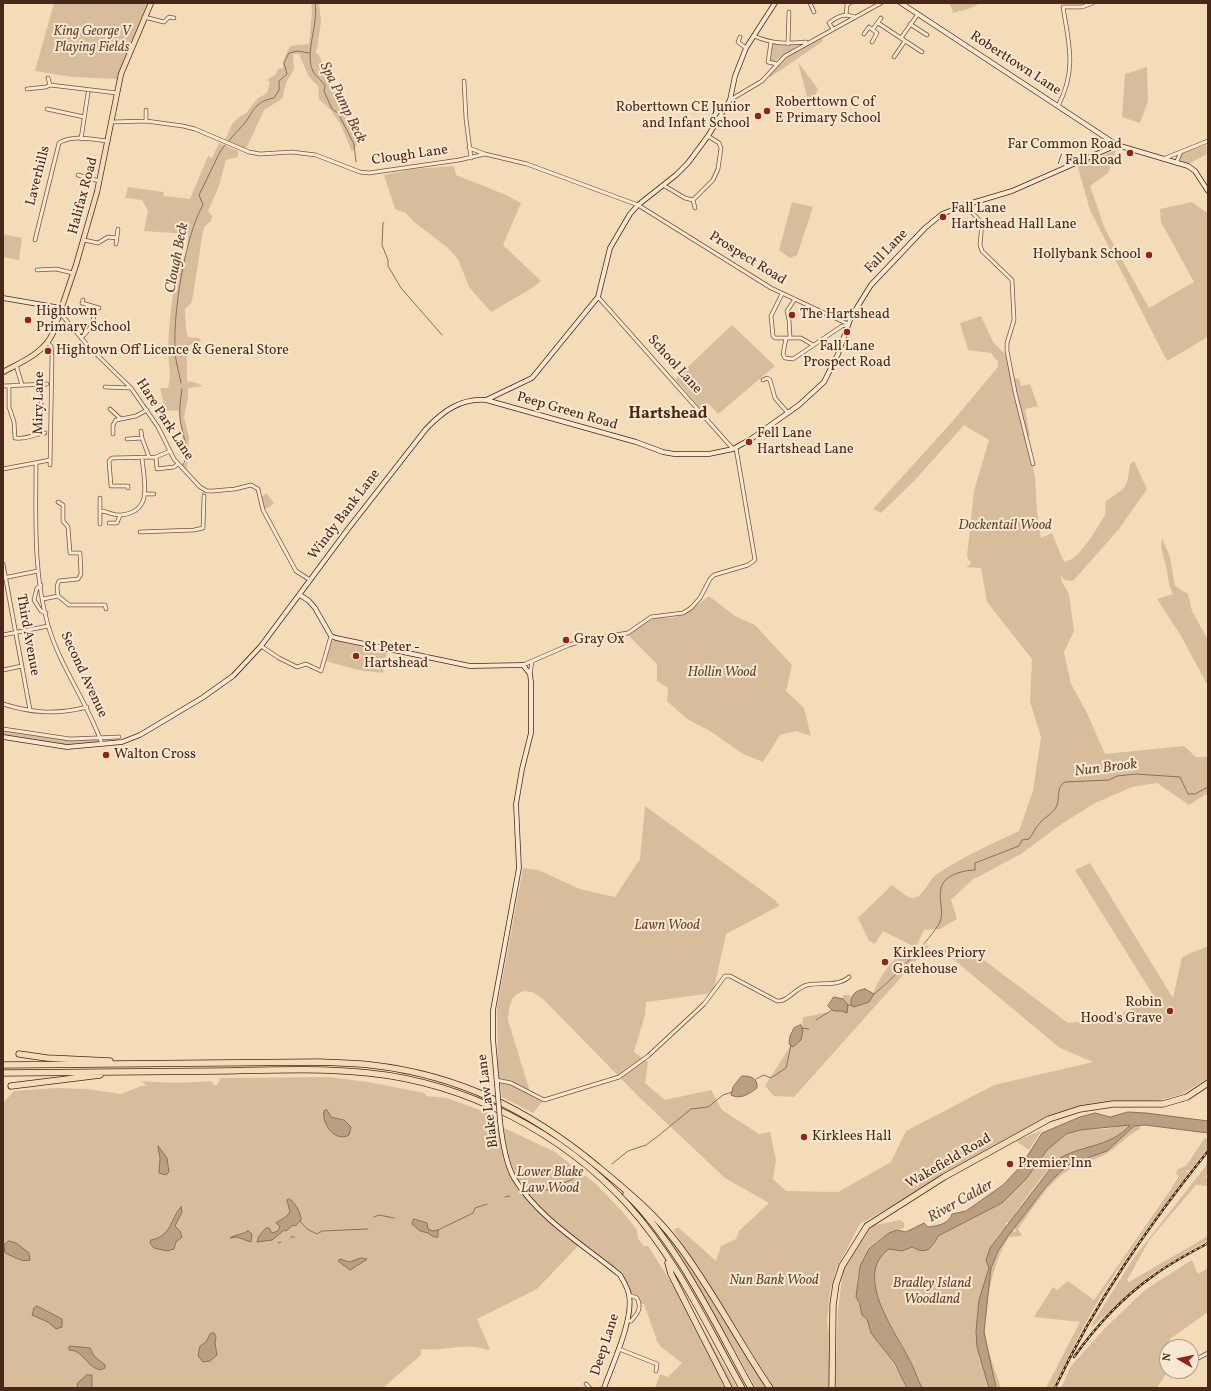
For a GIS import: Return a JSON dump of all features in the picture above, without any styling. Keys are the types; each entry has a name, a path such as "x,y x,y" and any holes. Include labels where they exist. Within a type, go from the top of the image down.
{"highway":[{"path":"19,1054 47,1058 98,1060 138,1064"},
{"path":"3,1065 320,1062 371,1065 452,1082 492,1098 531,1118 562,1138 634,1196 678,1245 770,1388"},
{"path":"3,1073 346,1071 412,1080 454,1092 522,1121 581,1161 628,1204 650,1232 681,1279 742,1388"},
{"path":"11,1086 134,1072"},
{"name":"Wakefield Road","path":"832,1388 833,1306 836,1284 842,1266 867,1226 944,1177 1049,1119 1080,1109 1113,1104 1163,1104 1187,1096 1208,1083"},
{"path":"597,1166 630,1198 660,1234 685,1271 751,1388"},
{"path":"665,1256 671,1274 729,1388"}],"main road":[{"name":"Halifax Road","path":"48,343 84,240 108,141 121,74 151,3"},
{"path":"3,372 39,351 48,343"}],"street":[{"path":"730,100 734,76 746,48 775,3"},
{"path":"810,3 814,12"},
{"path":"846,15 847,5 850,3"},
{"path":"730,100 762,81 785,56 881,3"},
{"name":"Roberttown Lane","path":"901,3 1117,145 1188,166 1195,171 1208,191"},
{"path":"1058,106 1066,89 1071,65 1070,45 1062,7 1082,7 1093,3"},
{"path":"788,44 789,12"},
{"path":"901,38 918,14"},
{"path":"832,29 829,23 837,17 846,15 855,17"},
{"path":"144,17 164,22 169,17 174,18"},
{"path":"873,29 881,18"},
{"path":"878,23 922,52"},
{"path":"910,24 927,35"},
{"path":"864,34 869,27 873,29 877,33 872,42"},
{"path":"754,36 771,42 788,44 808,42"},
{"path":"740,37 738,42 746,48"},
{"path":"894,57 905,41"},
{"path":"771,42 768,62 777,64"},
{"path":"48,78 50,85"},
{"path":"464,81 466,119 471,158"},
{"path":"27,89 46,87 50,85 117,93"},
{"path":"81,139 88,93"},
{"name":"Windy Bank Lane","path":"3,737 67,747 102,745 131,739 202,698 234,676 261,646 403,458 440,414 454,406 486,400 532,378 598,297 610,248 630,214 638,205 688,163 708,136 730,100"},
{"path":"47,109 84,117"},
{"path":"146,110 146,121"},
{"name":"Clough Lane","path":"112,122 146,121 195,129 249,152 260,154 292,152 316,155 360,172 369,173 471,158 485,154 527,164 638,205"},
{"path":"693,200 713,180 718,169 721,148 719,143 708,136"},
{"name":"Laverhills","path":"35,240 59,143 63,140 81,139 108,141"},
{"path":"1162,159 1208,141"},
{"name":"Fall Lane","path":"734,448 751,439 788,413 812,394 824,382 838,354 851,317 871,285 884,269 925,228 942,214 964,205 1012,191 1117,145"},
{"path":"469,148 485,154"},
{"path":"1176,163 1181,152"},
{"path":"78,176 99,181"},
{"path":"663,185 685,198 693,200"},
{"path":"693,200 695,208"},
{"name":"Prospect Road","path":"638,205 782,294 848,324"},
{"path":"964,205 982,223 980,245 982,251 1012,280 1014,320 1007,342 1008,351 1015,392 1033,464"},
{"path":"116,244 118,229"},
{"path":"84,240 98,243 108,237 117,238"},
{"path":"37,270 56,270 73,273"},
{"path":"782,294 772,316 771,330 775,338 790,337 806,340 813,345"},
{"name":"School Lane","path":"598,297 734,448"},
{"path":"3,298 60,311"},
{"path":"83,300 82,303 99,308"},
{"path":"790,337 790,320 787,311 794,300"},
{"path":"81,338 92,328 94,307"},
{"name":"Hare Park Lane","path":"60,311 81,338 131,388 147,410 178,464 204,492"},
{"path":"786,338 783,354 785,358 789,359 797,357 842,326 848,324"},
{"name":"Miry Lane","path":"48,343 51,346 52,356 50,465"},
{"path":"16,365 22,385"},
{"path":"766,377 772,385 775,398 788,413"},
{"name":"Miry Lane","path":"41,433 42,384"},
{"path":"3,386 47,384"},
{"path":"9,386 9,407 14,422 15,438 26,439 33,434 45,432"},
{"path":"105,387 131,388"},
{"name":"Peep Green Road","path":"486,400 636,442 663,452 674,454 709,454 734,448"},
{"path":"110,409 121,419"},
{"path":"113,434 113,426 116,420 136,416 147,410"},
{"path":"142,431 142,438 149,457"},
{"path":"127,439 142,438"},
{"path":"300,595 309,601 315,608 332,636 368,646 470,666 523,665 582,641 628,633 652,617 682,613 691,608 700,598 714,575 748,565 755,560 734,448"},
{"path":"128,488 128,486 109,486 109,461 112,458 156,457 170,450"},
{"path":"156,457 157,469 174,467 178,464"},
{"path":"100,511 120,515 139,509 144,501 142,458"},
{"path":"3,469 50,460"},
{"name":"Second Avenue","path":"36,463 38,571 48,626 64,664 87,707 102,745"},
{"path":"140,532 194,530 203,528 204,492 235,489 251,485 256,487 263,510 296,570 310,580"},
{"path":"144,494 154,494"},
{"path":"100,498 100,524"},
{"path":"58,502 63,505 63,521 68,526 70,552 80,553 81,569 78,578 59,581 57,586 58,596 70,605 105,605 106,609"},
{"path":"109,523 117,523 120,515"},
{"name":"Third Avenue","path":"3,564 4,578 30,710"},
{"path":"4,578 38,571"},
{"name":"Second Avenue","path":"41,585 37,588 34,600 41,611 46,613"},
{"path":"43,599 58,596"},
{"path":"3,636 48,626"},
{"path":"261,646 278,658 297,667 306,664 321,671 332,636"},
{"path":"530,674 532,662"},
{"path":"523,665 530,674"},
{"path":"3,670 22,666"},
{"name":"Blake Law Lane","path":"530,674 531,733 516,804 519,868 493,1010 493,1040 502,1140 513,1176 527,1196 544,1214 620,1275 626,1285"},
{"path":"3,704 51,713 67,712 87,707"},
{"path":"3,730 50,738 100,739 119,737"},
{"path":"497,1082 511,1083 544,1100 619,1077 648,1056 704,1004 725,976 730,976 743,982 777,1001 781,1001 801,987 836,983 844,981 848,976"},
{"name":"Deep Lane","path":"604,1388 627,1321 629,1295 626,1285"},
{"path":"627,1321 631,1321 638,1314 640,1308 637,1298 629,1295"},
{"path":"618,1348 657,1364 656,1371"},
{"path":"1199,1358 1208,1353"},
{"name":"Deep Lane","path":"586,1384 590,1388"}],"green space":[{"name":"King George V Playing Fields","path":"54,3 148,3 129,47 118,79 72,77 35,71"},
{"path":"311,3 319,3 321,22 317,49 315,52 319,55 349,120 357,144 352,152 341,125 331,110 319,99 318,86 309,77 299,54 293,54 294,69 286,83 282,99 264,110 246,149 225,140 232,124 246,113 257,99 267,93 270,82 267,80 275,75 278,69 283,68 283,61 290,46 309,44 312,12"},
{"path":"949,3 981,3 968,9 952,13 953,11"},
{"path":"822,37 823,41 769,78 770,74 787,57"},
{"path":"773,44 800,44 774,62 769,60"},
{"path":"798,62 818,89 810,109"},
{"path":"1147,67 1148,101 1140,123 1122,117 1125,74"},
{"path":"219,143 238,151 238,157 226,160 219,186 208,211 212,216 211,221 205,226 203,231 193,296 191,303 185,309 188,337 200,338 201,341 187,346 187,381 203,386 188,388 188,398 184,417 189,437 187,470 183,466 186,462 178,410 166,411 160,388 168,388 169,383 169,328 177,266 181,264 187,252 188,234 144,231 148,211 142,200 125,198 128,187 164,192 163,196 190,199 208,156 212,158"},
{"path":"1206,145 1207,154 1189,164 1180,160 1182,153"},
{"path":"1116,150 1108,173 1090,186 1105,229 1149,308 1194,282 1161,222 1160,209 1192,202 1206,212 1208,211 1208,337 1167,361 1090,210 1077,164"},
{"path":"454,166 456,175 506,195 521,203 503,245 541,281 532,288 491,312 469,287 458,259 447,247 414,222 406,213 395,209 384,175 414,169"},
{"path":"792,202 813,207 797,255 790,258 779,250"},
{"path":"3,234 22,238 19,260 3,257"},
{"name":"Dockentail Wood","path":"981,316 993,342 1005,354 1008,366 1012,367 1014,379 1019,378 1021,386 1030,384 1038,406 1025,409 1030,436 1025,438 1035,476 1037,512 1041,538 1052,533 1064,562 1072,559 1080,552 1092,536 1105,515 1106,501 1125,487 1130,464 1134,461 1147,489 1119,529 1073,581 1064,580 1060,574 1062,582 1069,594 1074,631 1064,652 1071,684 1086,711 1105,754 1184,746 1196,757 1208,757 1208,797 1206,794 1189,805 1157,783 1132,787 1095,803 1060,825 1021,854 972,880 951,900 957,919 940,929 924,930 916,947 930,945 794,1097 774,1096 765,1086 791,1045 793,1047 801,1040 803,1017 842,1011 848,1005 843,999 843,995 849,995 852,997 851,1002 856,1007 868,1000 872,996 884,973 895,959 908,949 915,947 883,931 875,944 869,941 858,918 892,885 910,898 917,897 923,892 937,874 967,856 1019,831 1033,791 1041,737 1030,702 1032,659 987,602 981,568 966,567 971,564 967,556 974,491 989,440 964,425 915,480 881,513 873,509 952,422 998,367 998,362 991,353 968,350 960,323"},
{"path":"732,325 775,366 718,414 709,404 702,410 675,379"},
{"path":"266,493 274,503 267,509 264,507 262,497"},
{"path":"1162,538 1170,557 1175,586 1188,594 1192,611 1208,640 1208,686 1181,636 1157,599 1173,594 1169,585 1161,547"},
{"name":"Hollin Wood","path":"709,596 735,616 755,625 792,665 786,691 804,708 811,736 796,731 780,735 763,762 743,754 710,731 687,719 667,701 668,688 657,681 657,664 628,635 646,622 656,618 671,618 685,614"},
{"path":"332,640 387,652 383,673 358,670 325,661"},
{"path":"3,729 50,737 100,739 102,745 67,747 3,737"},
{"path":"645,806 775,900 779,906 726,934 713,993 646,1002 645,1015 634,1052 648,1062 645,1083 665,1100 711,1090 722,1110 759,1134 770,1132 776,1160 773,1179 786,1191 838,1192 891,1162 906,1131 994,1085 1093,1062 1060,1048 941,949 969,949 1068,1023 1093,1020 1103,1016 1109,1019 1155,998 1075,870 1090,863 1173,998 1182,957 1208,946 1208,1078 1180,1095 1156,1101 1110,1102 1045,1120 860,1224 836,1269 830,1292 827,1321 831,1348 829,1388 774,1388 674,1231 676,1228 679,1228 716,1261 721,1246 736,1239 739,1231 769,1203 725,1178 639,1097 542,998 532,992 524,991 517,994 512,999 508,1020 531,1095 544,1100 533,1113 502,1097 498,1068 497,1008 523,868 538,870 580,889 615,897 640,859"},
{"path":"328,1077 368,1082 425,1093 426,1096 447,1098 494,1115 497,1122 495,1124 501,1136 513,1176 519,1186 543,1213 579,1245 537,1289 477,1319 490,1349 488,1350 472,1346 429,1350 421,1349 421,1355 383,1388 3,1388 3,1103 14,1091 55,1088 87,1089 121,1094 141,1086 147,1086 141,1081 211,1081 214,1085 217,1085 221,1078"},
{"name":"Bradley Island Woodland","path":"1125,1125 1130,1126 1114,1138 1070,1154 1056,1162 1034,1188 1009,1223 1006,1222 1006,1226 995,1240 987,1255 989,1268 979,1300 977,1347 989,1388 922,1388 913,1365 880,1305 874,1274 878,1260 889,1249 902,1251 912,1247 917,1250 933,1247 938,1236 1002,1203 1026,1179 1047,1150 1066,1134 1080,1130 1106,1129"},
{"path":"1140,1125 1140,1129 1131,1134 1106,1154 1072,1168 1060,1176 1040,1198 1018,1229 1022,1236 1009,1237 1004,1247 991,1282 986,1308 991,1268 998,1251 1012,1230 1015,1232 1016,1231 1014,1228 1058,1174 1075,1162 1106,1151 1134,1126"},
{"name":"Lower Blake Law Wood","path":"504,1128 555,1152 596,1184 621,1210 637,1230 638,1239 644,1246 648,1246 674,1287 725,1388 655,1388 660,1374 668,1377 682,1363 661,1347 657,1341 644,1304 640,1304 637,1298 630,1293 623,1277 615,1268 542,1210 527,1194 516,1176 508,1154"},
{"path":"1042,1130 1029,1150 1016,1141"},
{"path":"1208,1138 1208,1148 1190,1171 1186,1170 1188,1174 1132,1249 1101,1296 1076,1342 1054,1388 1046,1388 1080,1322 1034,1317 1053,1287 1057,1290 1068,1281 1094,1300 1169,1192 1179,1176 1176,1174 1178,1169 1186,1166 1204,1139"},
{"path":"1208,1163 1208,1174 1205,1177 1208,1178 1208,1186 1196,1185 1150,1239 1127,1280 1129,1282 1208,1236 1208,1240 1153,1273 1092,1327 1092,1324 1133,1259"},
{"path":"900,1220 904,1223 904,1228 886,1235 871,1248 864,1258 859,1271 857,1293 862,1314 867,1320 871,1332 895,1366 907,1388 835,1388 838,1310 843,1271 870,1226"},
{"path":"663,1230 689,1263 768,1388 756,1388 689,1270"},
{"path":"1192,1260 1198,1274 1208,1268 1208,1312 1170,1339 1159,1339 1159,1379 1163,1379 1157,1388 1061,1388 1071,1366 1104,1329 1146,1289"},
{"path":"689,1304 737,1388 731,1388"},
{"path":"986,1308 985,1331 1001,1388 996,1388 986,1348 984,1324"}],"shaded area":[{"path":"865,989 874,994 869,1002 854,1007 851,1005 854,994"},
{"path":"834,997 843,999 848,1005 847,1013 842,1011 833,1011 828,1006"},
{"path":"801,1025 803,1030 801,1040 793,1047 789,1044 790,1036 794,1028"},
{"path":"742,1076 753,1078 756,1082 757,1088 741,1097 731,1095 733,1087"},
{"path":"327,1110 331,1117 344,1120 351,1127 349,1135 344,1137 339,1136 330,1130 324,1116 324,1111"},
{"path":"1128,1112 1208,1121 1208,1133 1145,1125 1134,1126 1107,1151 1070,1164 1046,1187 1008,1236 998,1251 991,1268 984,1332 996,1388 989,1388 977,1347 976,1331 979,1300 989,1268 986,1260 990,1248 1056,1161 1074,1152 1113,1138 1122,1133 1130,1125 1080,1130 1066,1134 1047,1150 1026,1179 1002,1203 938,1236 928,1249 921,1250 912,1247 902,1251 889,1249 879,1260 875,1273 876,1287 880,1302 886,1318 910,1361 922,1388 907,1388 895,1364 871,1333 867,1319 862,1315 859,1302 856,1297 860,1266 869,1249 889,1233 897,1230 906,1232 924,1223 928,1227 939,1225 948,1220 952,1214 966,1211 1003,1185 1021,1166 1042,1133 1080,1117 1095,1113 1110,1117"},
{"path":"158,1146 167,1158 169,1172 166,1175 159,1173 160,1159"},
{"path":"289,1199 298,1210 301,1218 300,1221 296,1226 293,1225 286,1231 284,1230 272,1240 257,1242 259,1236 266,1228 269,1228 272,1233 278,1231 280,1226 276,1223 287,1216 290,1212 287,1200"},
{"path":"181,1207 182,1212 175,1226 180,1231 182,1237 176,1242 174,1249 167,1251 154,1248 150,1243 151,1240 158,1238 167,1231"},
{"path":"414,1219 427,1223 428,1229 433,1231 438,1230 438,1237 434,1237 428,1233 420,1231 412,1224"},
{"path":"248,1231 252,1234 251,1242 237,1237 230,1238 244,1233"},
{"path":"9,1241 16,1243 29,1253 30,1260 21,1260 5,1253 4,1245"},
{"path":"361,1258 367,1259 350,1270 338,1261 340,1259 349,1262"},
{"path":"37,1306 62,1319 62,1327 56,1329 48,1322 32,1315 34,1308"},
{"path":"214,1333 216,1337 215,1343 217,1355 210,1361 203,1362 198,1356 200,1346 206,1342 210,1334"},
{"path":"69,1347 90,1348 94,1356 105,1365 105,1368 100,1370 91,1366 78,1353 69,1350"},
{"path":"87,1375 92,1375 92,1388 77,1388 78,1383"}],"waterway":[{"name":"Spa Pump Beck","path":"315,3 316,11 310,56 311,64 314,73 325,86 324,91 332,109 338,113 354,144 356,162"},
{"name":"Clough Beck","path":"229,141 259,104 274,98 279,90 279,81 287,74 284,63 289,53 298,51 309,53"},
{"name":"Clough Beck","path":"181,383 175,349 178,296 191,236 203,205 199,195 220,152 225,145"},
{"name":"Spa Pump Beck","path":"384,222 382,245 388,260 388,266 401,288 442,335"},
{"name":"Clough Beck","path":"182,389 180,413 186,448 183,465"},
{"name":"Nun Brook","path":"874,994 881,989 909,960 928,939 940,922 942,913 940,893 943,883 949,877 958,873 975,870 975,863 1019,846 1022,840 1029,839 1044,818 1052,813 1056,808 1059,789 1065,782 1109,780 1117,776 1136,774 1180,777 1188,794 1195,794 1208,787"},
{"name":"Nun Brook","path":"816,1020 832,1010"},
{"name":"Nun Brook","path":"802,1028 809,1029"},
{"name":"Nun Brook","path":"756,1079 764,1075 771,1078 786,1068 791,1045"},
{"name":"Nun Brook","path":"612,1164 628,1151 646,1145 691,1109 708,1107 723,1095 732,1092"},
{"name":"Nun Brook","path":"558,1185 571,1180 578,1174"},
{"name":"Nun Brook","path":"539,1190 551,1190"},
{"name":"Nun Brook","path":"505,1197 510,1196"},
{"name":"Nun Brook","path":"438,1230 473,1213 475,1208 487,1204"},
{"name":"Nun Brook","path":"374,1217 379,1215 394,1218"},
{"name":"Nun Brook","path":"300,1221 307,1229 317,1234 322,1231 368,1229"}],"tunnel":[{"path":"203,492 204,496"}],"railway":[{"path":"1055,1388 1087,1325 1124,1265 1165,1207 1208,1151"},
{"path":"1074,1357 1091,1334 1120,1303 1166,1267 1208,1243"}],"place":[{"name":"Roberttown C of E Primary School","path":"767,111"},
{"name":"Roberttown CE Junior and Infant School","path":"758,116"},
{"name":"Far Common Road / Fall Road","path":"1130,153"},
{"name":"Fall Lane Hartshead Hall Lane","path":"943,217"},
{"name":"Hollybank School","path":"1149,255"},
{"name":"The Hartshead","path":"792,315"},
{"name":"Hightown Primary School","path":"28,320"},
{"name":"Fall Lane Prospect Road","path":"847,332"},
{"name":"Hightown Off Licence & General Store","path":"48,351"},
{"name":"Fell Lane Hartshead Lane","path":"749,442"},
{"name":"Gray Ox","path":"566,640"},
{"name":"St Peter - Hartshead","path":"356,656"},
{"name":"Walton Cross","path":"106,755"},
{"name":"Kirklees Priory Gatehouse","path":"885,962"},
{"name":"Robin Hood's Grave","path":"1170,1011"},
{"name":"Kirklees Hall","path":"804,1137"},
{"name":"Premier Inn","path":"1010,1164"}],"district":[{"name":"Hartshead","path":"668,415"}],"park label":[{"name":"Lawn Wood","path":"667,926"},
{"name":"Nun Bank Wood","path":"774,1281"}],"water label":[{"name":"River Calder","path":"961,1202"}]}
